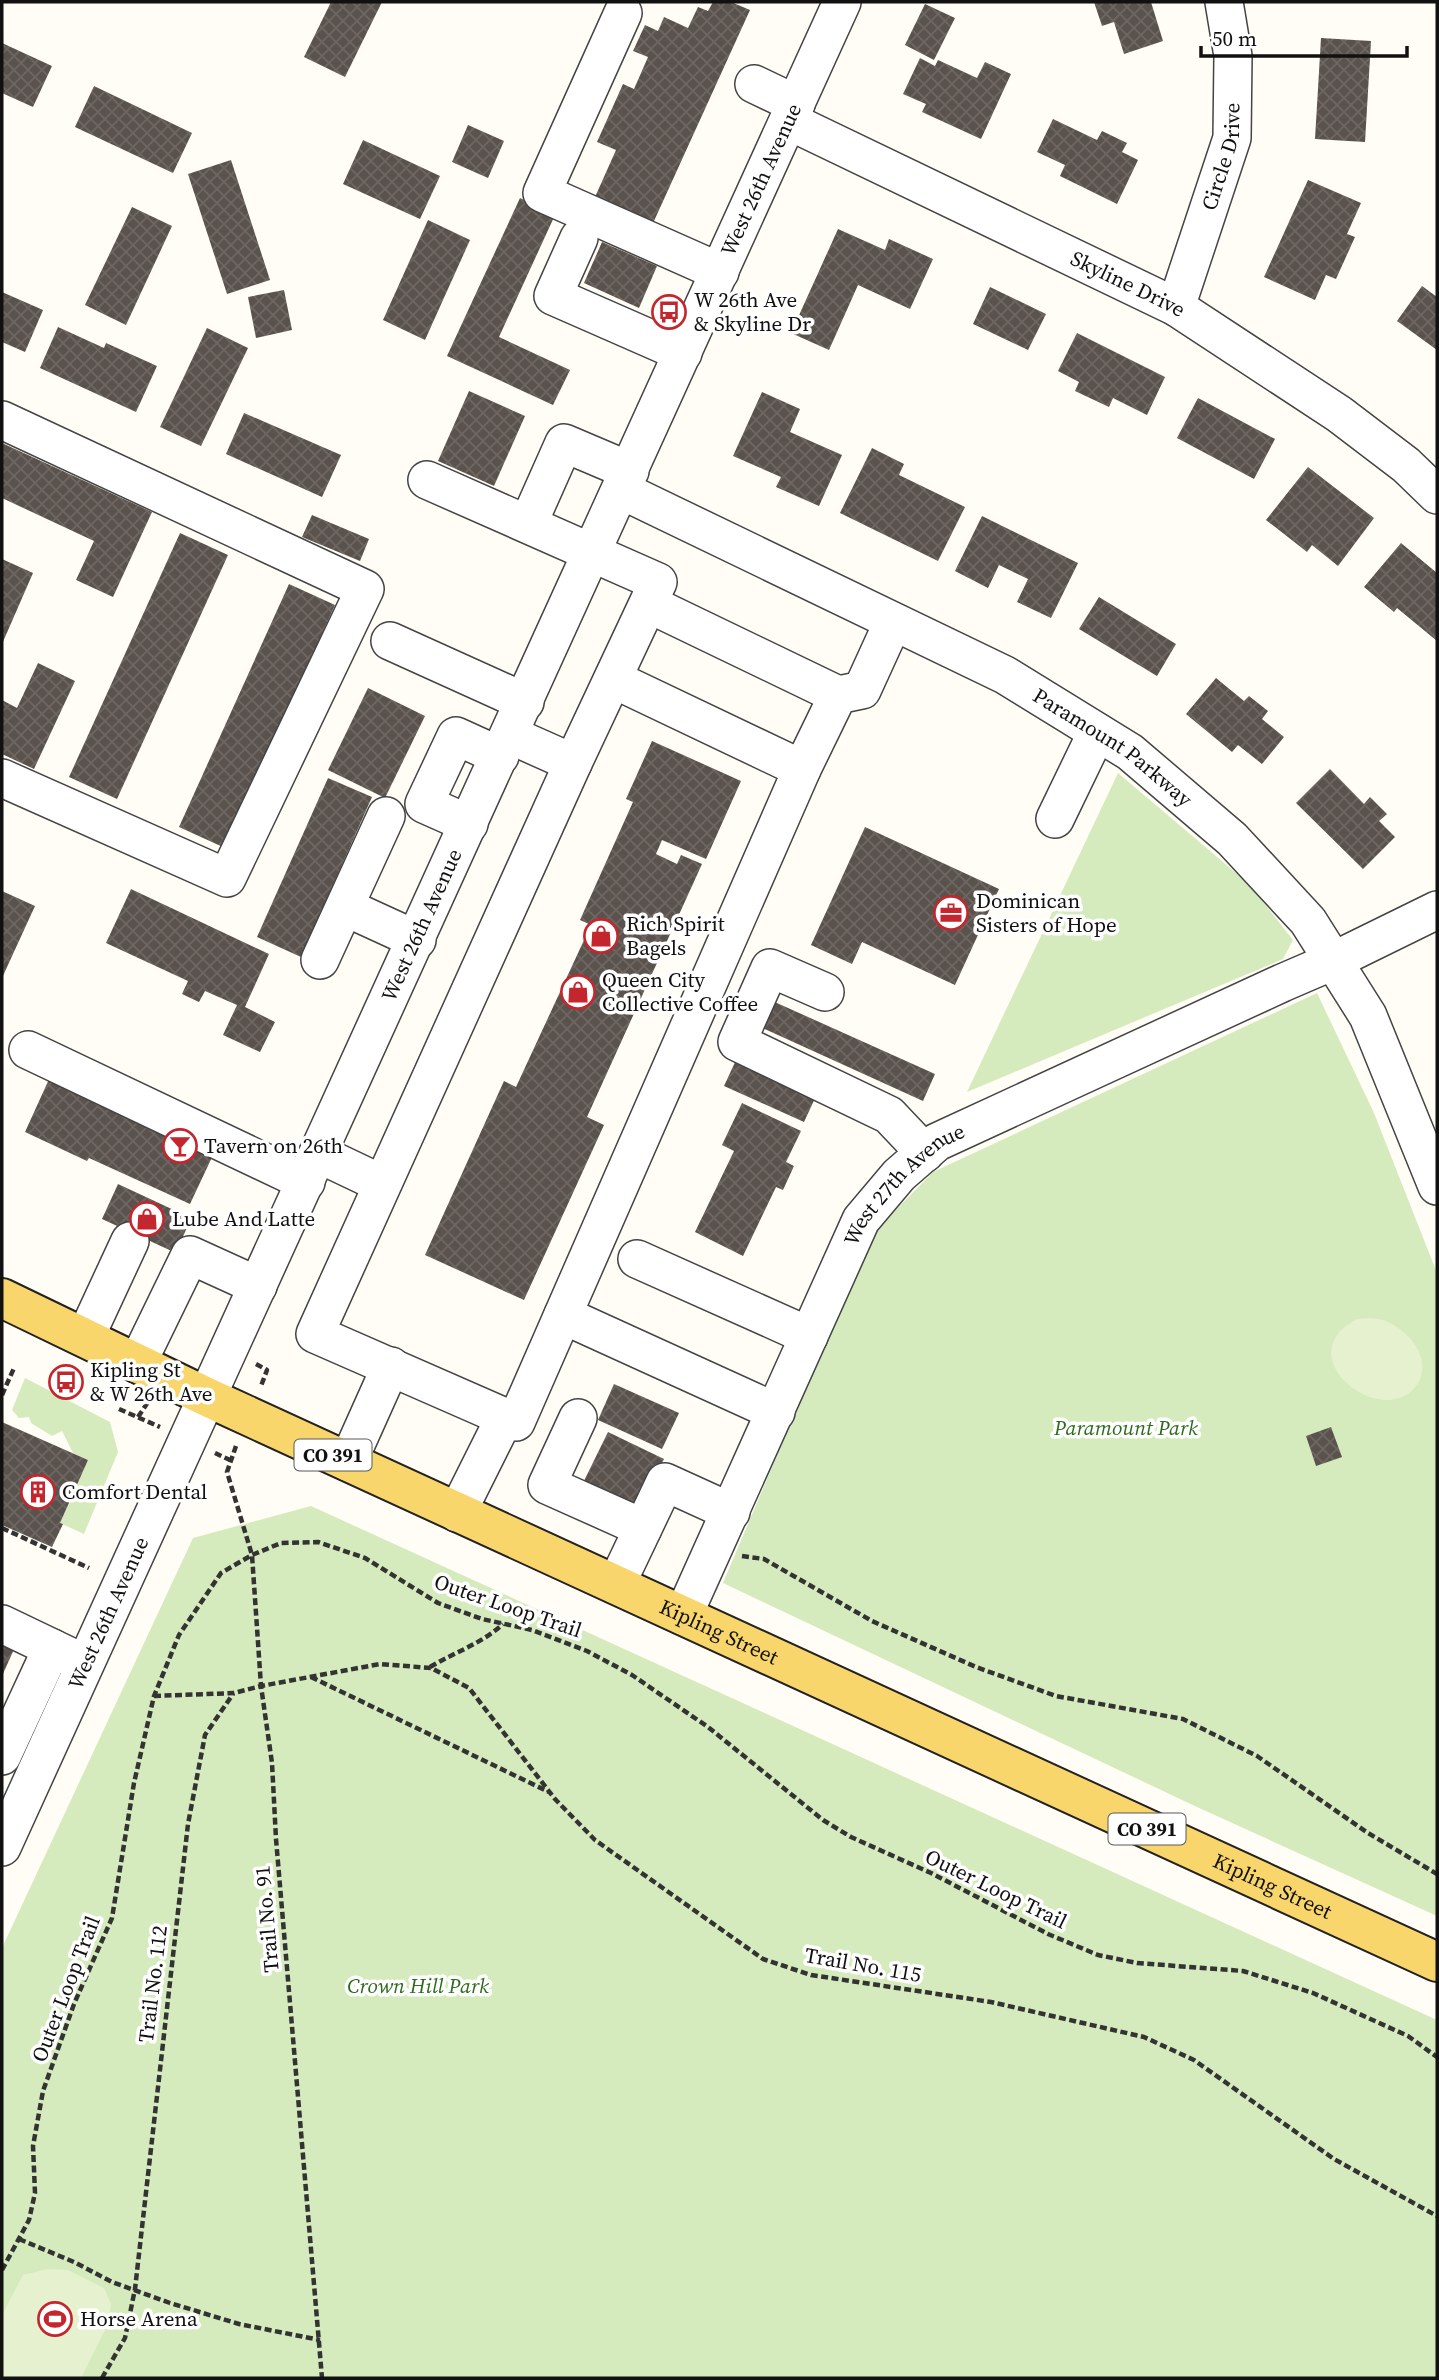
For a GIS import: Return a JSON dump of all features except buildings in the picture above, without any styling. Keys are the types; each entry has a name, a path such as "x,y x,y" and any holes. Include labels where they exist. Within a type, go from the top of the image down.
{"main road":[{"name":"Kipling Street","path":"2,1298 457,1513 1437,1962"}],"street":[{"name":"West 26th Avenue","path":"2,1847 842,2"},
{"name":"Circle Drive","path":"1176,307 1231,138 1233,57 1224,2"},
{"path":"623,13 542,193 720,272"},
{"name":"Skyline Drive","path":"754,85 793,113 1176,307 1339,414 1406,465 1437,495"},
{"path":"579,238 553,296 683,353"},
{"path":"2,419 365,589 227,878 2,778"},
{"name":"Paramount Parkway","path":"528,524 565,443 625,481 892,622 1005,675 1130,752 1232,839 1308,921 1368,1016 1437,1186"},
{"path":"427,480 658,582 573,763 315,1334 516,1422 802,769 838,695"},
{"path":"649,604 838,695 862,690 892,622"},
{"path":"390,641 525,702"},
{"path":"613,679 802,769"},
{"path":"1055,818 1097,732"},
{"path":"469,824 424,804 456,736 573,763"},
{"path":"320,960 386,816"},
{"path":"345,906 417,940"},
{"name":"West 27th Avenue","path":"683,1616 861,1220 899,1175 937,1142 1333,961 1437,910"},
{"path":"825,992 770,968 737,1042 889,1115 925,1153"},
{"path":"28,1049 312,1168 382,1184"},
{"path":"85,1338 130,1241"},
{"path":"137,1364 190,1255 258,1286"},
{"path":"637,1259 809,1336"},
{"path":"109,1285 163,1310"},
{"path":"563,1315 776,1412"},
{"path":"348,1462 390,1367"},
{"path":"457,1513 505,1417"},
{"path":"578,1418 547,1485 643,1528"},
{"path":"616,1585 665,1482 731,1512"},
{"path":"2,1624 85,1664"},
{"path":"2,1756 52,1648"}],"path":[{"path":"2,1395 14,1368"},
{"name":"Trail No. 91","path":"230,1460 227,1472 252,1555 261,1686 272,1763 276,1839 323,2378"},
{"path":"2,1528 89,1568"},
{"name":"Outer Loop Trail","path":"2,2270 29,2220 35,2193 33,2146 43,2091 74,2004 112,1918 134,1783 154,1696 179,1634 220,1573 281,1543 318,1542 365,1558 438,1603 482,1619 532,1630 587,1651 632,1675 708,1727 823,1820 851,1837 930,1873 1048,1934 1098,1955 1137,1963 1242,1971 1313,1993 1408,2036 1437,2057"},
{"path":"732,1555 764,1559 872,1621 976,1667 1056,1696 1183,1719 1257,1756 1368,1833 1437,1874"},
{"path":"429,1668 471,1648 504,1624"},
{"name":"Trail No. 115","path":"154,1696 234,1693 380,1664 429,1668 469,1688 551,1792 594,1840 763,1958 811,1975 991,2002 1144,2037 1194,2060 1335,2159 1437,2216"},
{"path":"311,1676 551,1792"},
{"name":"Trail No. 112","path":"102,2378 125,2338 135,2289 188,1824 205,1735 234,1693"},
{"path":"19,2239 74,2262 112,2282 170,2303 239,2324 320,2340"}],"green space":[{"path":"1118,773 1249,884 1293,940 1283,959 967,1092"},
{"name":"Paramount Park","path":"1317,993 1374,1113 1437,1273 1437,1916 1197,1807 723,1583 870,1236 933,1172"},
{"path":"1357,1319 1377,1319 1392,1324 1415,1345 1420,1354 1422,1373 1418,1383 1403,1396 1385,1400 1365,1395 1348,1384 1336,1369 1331,1352 1337,1335"},
{"path":"25,1378 110,1422 118,1452 84,1534 60,1523 88,1460 73,1453 62,1431 52,1436 31,1423 29,1417 19,1418 12,1410"},
{"name":"Crown Hill Park","path":"311,1506 1437,2020 1437,2378 2,2378 2,1948 193,1538"},
{"name":"Horse Arena","path":"48,2269 68,2270 104,2288 111,2304 108,2324 81,2378 2,2378 2,2315 23,2275"}],"place":[{"name":"W 26th Ave & Skyline Dr","path":"669,312"},
{"name":"Dominican Sisters of Hope","path":"951,913"},
{"name":"Rich Spirit Bagels","path":"601,936"},
{"name":"Queen City Collective Coffee","path":"578,992"},
{"name":"Tavern on 26th","path":"180,1146"},
{"name":"Lube And Latte","path":"147,1219"},
{"name":"Kipling St & W 26th Ave","path":"66,1382"},
{"name":"Comfort Dental","path":"38,1492"},
{"name":"Horse Arena","path":"55,2319"}]}
